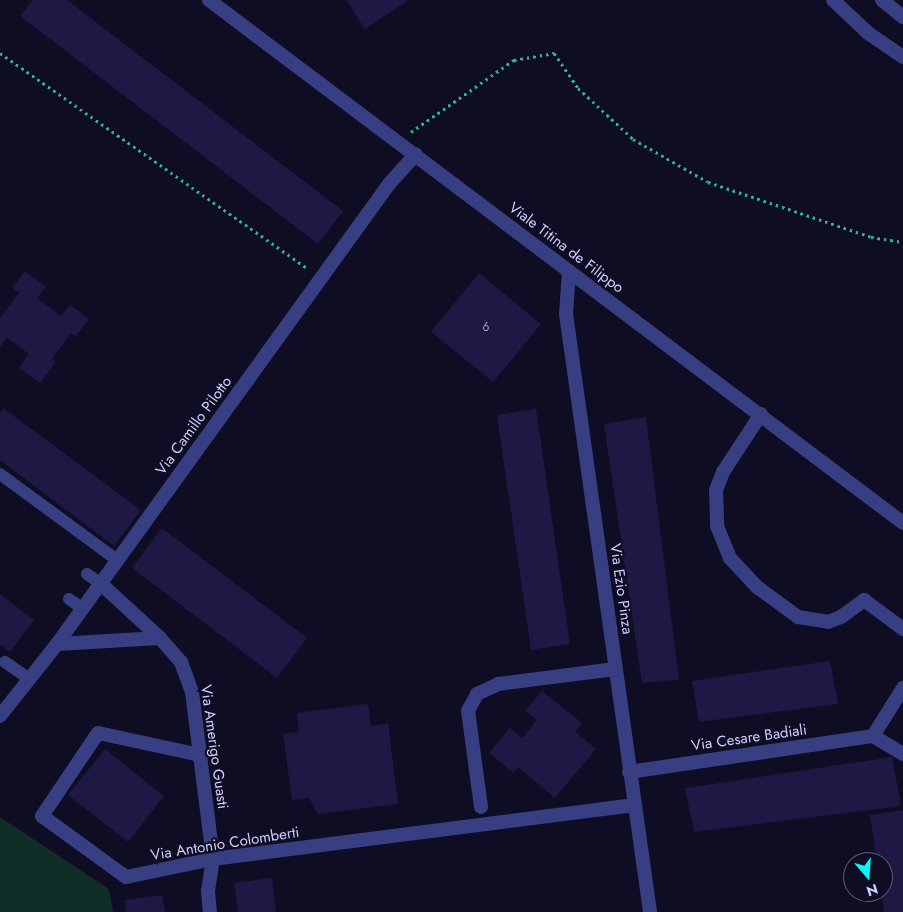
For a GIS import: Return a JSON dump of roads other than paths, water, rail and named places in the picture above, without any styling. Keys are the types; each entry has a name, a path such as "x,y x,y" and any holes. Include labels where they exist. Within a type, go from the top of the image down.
{"street":[{"name":"Viale Titina de Filippo","path":"209,0 416,154 903,523"},
{"path":"833,0 868,32 903,57"},
{"path":"882,0 903,17"},
{"name":"Via Camillo Pilotto","path":"1,714 56,644 389,184 416,154"},
{"name":"Via Ezio Pinza","path":"569,271 566,314 650,912"},
{"path":"761,414 723,472 716,490 717,526 730,558 757,588 798,617 822,622 835,620 864,600 903,629"},
{"name":"Via Amerigo Guasti","path":"100,583 177,655 188,677 213,859 208,892 210,912"},
{"path":"56,644 160,638"},
{"path":"480,807 468,711 477,694 498,684 615,669"},
{"path":"903,688 873,736 903,754"},
{"name":"Via Antonio Colomberti","path":"200,755 98,733 42,816 126,877 213,859 635,805"},
{"name":"Via Cesare Badiali","path":"629,772 873,736"}],"lane":[{"path":"0,474 117,560"},
{"path":"87,574 100,583"},
{"path":"68,599 82,608"},
{"path":"5,662 29,679"}]}
